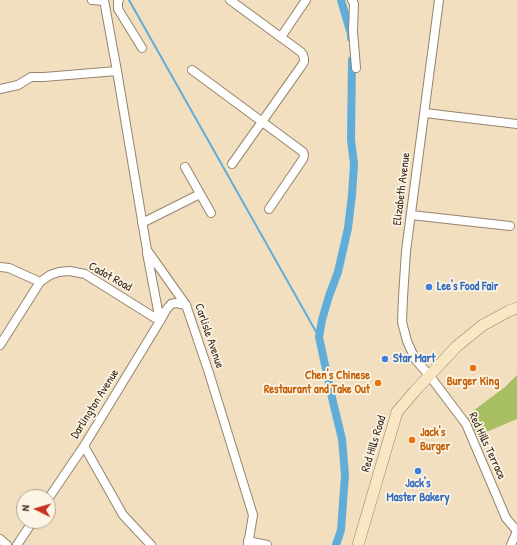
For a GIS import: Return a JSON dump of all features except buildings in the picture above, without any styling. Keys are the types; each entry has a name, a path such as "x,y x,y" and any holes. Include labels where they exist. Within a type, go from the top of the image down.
{"main road":[{"name":"Red Hills Road","path":"358,545 398,412 429,375 457,346 483,325 517,308"}],"street":[{"path":"92,0 104,0"},
{"name":"Carlisle Avenue","path":"104,0 147,250 186,305 209,372 253,515 248,543"},
{"path":"119,0 118,9 142,48"},
{"path":"230,0 300,52 304,59 304,62 300,68 232,164"},
{"path":"281,37 306,0"},
{"path":"352,0 354,4 353,31 356,68"},
{"name":"Elizabeth Avenue","path":"429,375 415,359 407,341 402,322 406,251 439,0"},
{"path":"107,14 121,15"},
{"path":"192,70 302,151 304,155 303,159 269,209"},
{"path":"0,89 18,85 31,77 117,71"},
{"path":"424,113 517,124"},
{"path":"185,167 211,213"},
{"path":"142,223 200,194"},
{"path":"411,215 510,226"},
{"path":"147,250 160,320"},
{"path":"0,267 9,268 40,282 0,345"},
{"name":"Cadot Road","path":"40,282 50,275 59,272 70,271 84,274 160,320"},
{"name":"Darlington Avenue","path":"55,489 84,446 166,310 171,304 186,305"},
{"name":"Red Hills Terrace","path":"429,375 466,424 506,518 517,531 511,545"},
{"path":"84,446 123,515 151,545"},
{"path":"17,545 28,529"},
{"path":"0,538 7,545"},
{"path":"248,543 267,545"}],"green space":[{"path":"517,375 517,419 477,436 468,418 469,414 505,387"}],"waterway":[{"path":"129,0 319,337"},
{"path":"341,0 351,38"},
{"path":"336,545 341,530 345,475 342,439 319,337 329,296 338,272 348,228 352,195 354,164 351,140 352,60"}],"place":[{"name":"Lee's Food Fair","path":"429,287"},
{"name":"Star Mart","path":"385,359"},
{"name":"Burger King","path":"473,368"},
{"name":"Chen's Chinese Restaurant and Take Out","path":"378,383"},
{"name":"Jack's Burger","path":"412,440"},
{"name":"Jack's Master Bakery","path":"418,471"}]}
